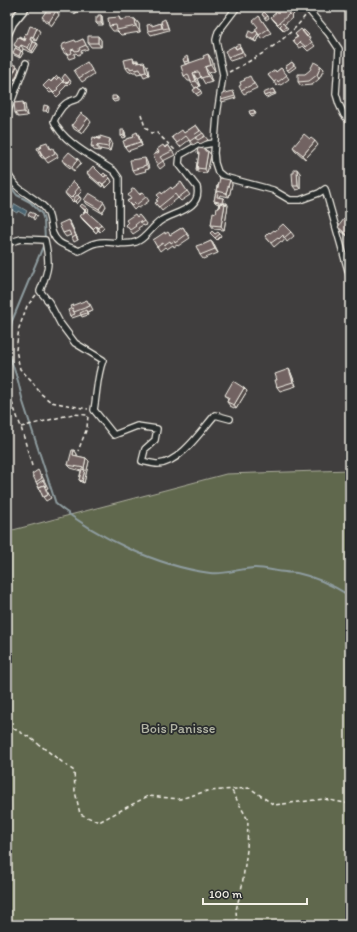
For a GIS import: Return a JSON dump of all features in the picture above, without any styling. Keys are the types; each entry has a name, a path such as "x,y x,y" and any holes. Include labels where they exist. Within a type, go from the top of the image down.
{"street":[{"path":"7,34 12,23 24,7"},
{"path":"237,7 218,32 216,40 223,75 214,143 215,163 218,172 224,177 273,190 290,200 300,200 319,193 325,189 349,274"},
{"path":"308,9 332,38 338,49 336,94 344,115 350,122"},
{"path":"7,113 26,63"},
{"path":"83,91 80,97 71,101 58,113 54,121 57,128 66,138 114,171 119,178 119,244"},
{"path":"7,172 20,189 34,197 46,209 50,219 51,232 59,242 79,250 97,242 126,244 137,242 162,220 180,213 192,204 198,197 197,188 179,164 180,155 196,146 214,143"},
{"path":"7,243 21,239 45,240 49,259 46,276 40,291 49,302 60,323 75,343 103,360 99,371 98,390 94,410 114,435 137,426 157,429 155,440 145,449 142,461 158,464 175,458 215,416 230,419"}],"path":[{"path":"223,75 247,63 283,38 300,23 308,9"},
{"path":"141,114 145,127 152,133 156,132 180,155"},
{"path":"40,291 27,306 19,328 16,350 20,369 32,381 40,393 51,402 94,410"},
{"path":"7,389 21,427 32,466"},
{"path":"21,427 73,414 88,415 87,428 78,451"},
{"path":"7,725 29,738 74,771 75,791 80,814 99,822 148,796 180,799 207,791 250,788 274,805 324,799 350,804"},
{"path":"232,790 248,820 247,850 242,886 236,910 237,925"}],"green space":[{"name":"Bois Panisse","path":"350,470 350,925 7,925 7,531 226,474"}],"water":[{"path":"15,204 27,211 25,215 18,211 17,213 12,210"}],"building":[{"path":"49,7 55,7 54,9 56,11 49,22 42,17"},
{"path":"282,7 289,14 278,24 271,17"},
{"path":"287,7 292,12 290,15 285,9"},
{"path":"264,12 268,16 265,18 262,14"},
{"path":"98,15 101,15 101,23 96,23 96,17 98,17"},
{"path":"259,16 268,29 259,35 255,29 258,27 253,21"},
{"path":"119,17 120,20 127,19 126,18 135,19 136,26 117,30 116,25 109,26 108,18"},
{"path":"165,19 168,28 163,29 161,21"},
{"path":"161,23 162,28 148,31 147,25 152,24 152,26"},
{"path":"283,23 286,27 283,29 280,26"},
{"path":"30,26 37,28 33,37 31,36 30,40 32,40 28,48 21,45 19,48 14,45 18,37 25,41 25,33 27,34"},
{"path":"301,29 312,42 306,47 300,42 297,45 293,40 298,37 295,34"},
{"path":"304,30 309,35 307,37 302,31"},
{"path":"249,31 253,33 256,31 258,33 254,40 247,36"},
{"path":"88,36 98,36 98,43 88,43"},
{"path":"83,39 86,45 79,48 80,50 71,50 72,53 67,55 65,49 62,50 61,46 63,44 75,40 76,42"},
{"path":"350,40 350,47 349,47 347,41"},
{"path":"33,42 37,43 32,51 30,50"},
{"path":"239,44 241,49 240,47 236,49 235,46"},
{"path":"234,46 236,49 240,47 242,52 228,57 225,51"},
{"path":"350,47 350,55 349,56 347,48"},
{"path":"15,48 21,51 19,56 13,53"},
{"path":"208,54 211,65 205,67 208,76 201,78 199,72 193,73 196,81 191,82 188,74 184,76 181,66 204,58 203,56"},
{"path":"187,56 189,61 184,62 183,59"},
{"path":"133,58 134,62 144,62 146,72 141,73 140,69 135,70 134,68 130,69 130,67 126,68 124,60"},
{"path":"9,62 17,66 12,76 7,75 7,67"},
{"path":"87,62 92,70 79,78 74,70"},
{"path":"292,62 294,65 288,70 285,67"},
{"path":"314,62 321,66 317,75 309,81 298,82 298,74 305,74 310,70"},
{"path":"281,68 287,75 278,82 277,80 274,82 268,75"},
{"path":"65,74 70,80 67,83 64,83 62,78"},
{"path":"250,76 254,84 241,90 239,86 241,85 240,82"},
{"path":"59,77 63,82 54,93 49,88 47,90 43,86 49,80 51,82 54,78 56,80"},
{"path":"197,87 201,91 196,94 193,90"},
{"path":"273,89 275,93 264,96 263,93"},
{"path":"233,91 235,96 221,100 222,94"},
{"path":"112,96 116,96 117,99 112,100"},
{"path":"23,102 24,112 15,113 14,103"},
{"path":"44,105 48,106 46,111 43,111"},
{"path":"254,110 255,113 250,114 249,111"},
{"path":"81,113 88,118 79,130 72,125"},
{"path":"196,125 200,131 194,135 196,137 190,141 186,136 177,143 172,137 182,130 184,133"},
{"path":"121,130 124,130 124,135 121,136"},
{"path":"137,132 140,142 125,147 123,141 134,137 133,134"},
{"path":"203,133 205,136 198,140 195,138"},
{"path":"304,134 315,141 303,155 293,147"},
{"path":"100,136 110,139 108,147 97,145 97,147 91,146 93,137 100,139"},
{"path":"47,142 50,149 53,148 55,153 45,159 39,149 42,147 41,144"},
{"path":"163,145 165,148 168,145 172,151 160,157 163,161 157,165 153,155 159,152 157,149"},
{"path":"42,146 39,149 42,156 40,156 37,148"},
{"path":"198,148 208,151 205,169 197,168 199,153 197,153"},
{"path":"69,152 78,159 72,167 62,160"},
{"path":"145,158 146,165 132,170 130,160"},
{"path":"93,166 104,177 107,175 110,178 103,184 100,182 99,183 87,173"},
{"path":"294,169 297,169 298,186 293,186 292,173 294,173"},
{"path":"220,178 230,180 226,193 217,191"},
{"path":"73,181 79,187 71,198 65,193"},
{"path":"181,182 187,191 178,198 175,194 159,207 155,203 158,201 156,200 159,197 157,195 161,192 162,194 171,187 172,189"},
{"path":"217,186 217,197 223,198 222,203 227,203 226,206 225,204 220,203 219,208 219,202 214,201"},
{"path":"134,188 140,195 143,192 146,197 136,205 135,203 132,206 127,201 131,199 128,195"},
{"path":"89,193 104,202 99,209 84,200"},
{"path":"77,195 80,197 75,202 73,200"},
{"path":"220,203 225,204 221,226 211,225 213,212 216,213"},
{"path":"82,204 87,208 85,210 80,206"},
{"path":"86,211 101,224 98,228 96,226 93,229 80,216"},
{"path":"30,212 35,214 33,218 28,215"},
{"path":"135,214 137,217 139,215 144,221 141,223 140,221 130,230 126,225 128,223 126,220"},
{"path":"344,219 350,223 350,237 338,227"},
{"path":"68,220 76,236 72,238 69,231 63,233 59,224"},
{"path":"283,224 291,232 284,238 283,235 271,243 265,236 269,232 275,231"},
{"path":"183,227 187,234 175,243 174,241 171,243 170,241 157,247 153,240 165,232 165,234 168,232 170,235"},
{"path":"212,231 215,234 218,232 220,234 215,238 210,233"},
{"path":"211,241 215,249 200,255 196,246"},
{"path":"87,300 90,306 74,312 71,306"},
{"path":"72,308 75,314 70,316 68,310"},
{"path":"86,310 87,313 81,315 80,313"},
{"path":"289,369 293,382 277,387 275,374"},
{"path":"233,381 244,388 234,405 227,402 229,398 225,395"},
{"path":"72,450 74,450 73,455 86,458 84,468 68,465"},
{"path":"82,469 85,470 82,481 79,480"},
{"path":"38,470 42,478 36,482 32,474"},
{"path":"43,480 46,486 45,487 44,485 39,487 37,484"},
{"path":"44,485 48,495 43,497 39,487"}],"waterway":[{"path":"7,182 17,195 30,202 42,214 45,240"},
{"path":"44,244 12,321 8,341 9,354 23,402 56,504 89,528 128,548 169,564 210,573 222,573 255,568 296,573 325,582 350,596"}]}
